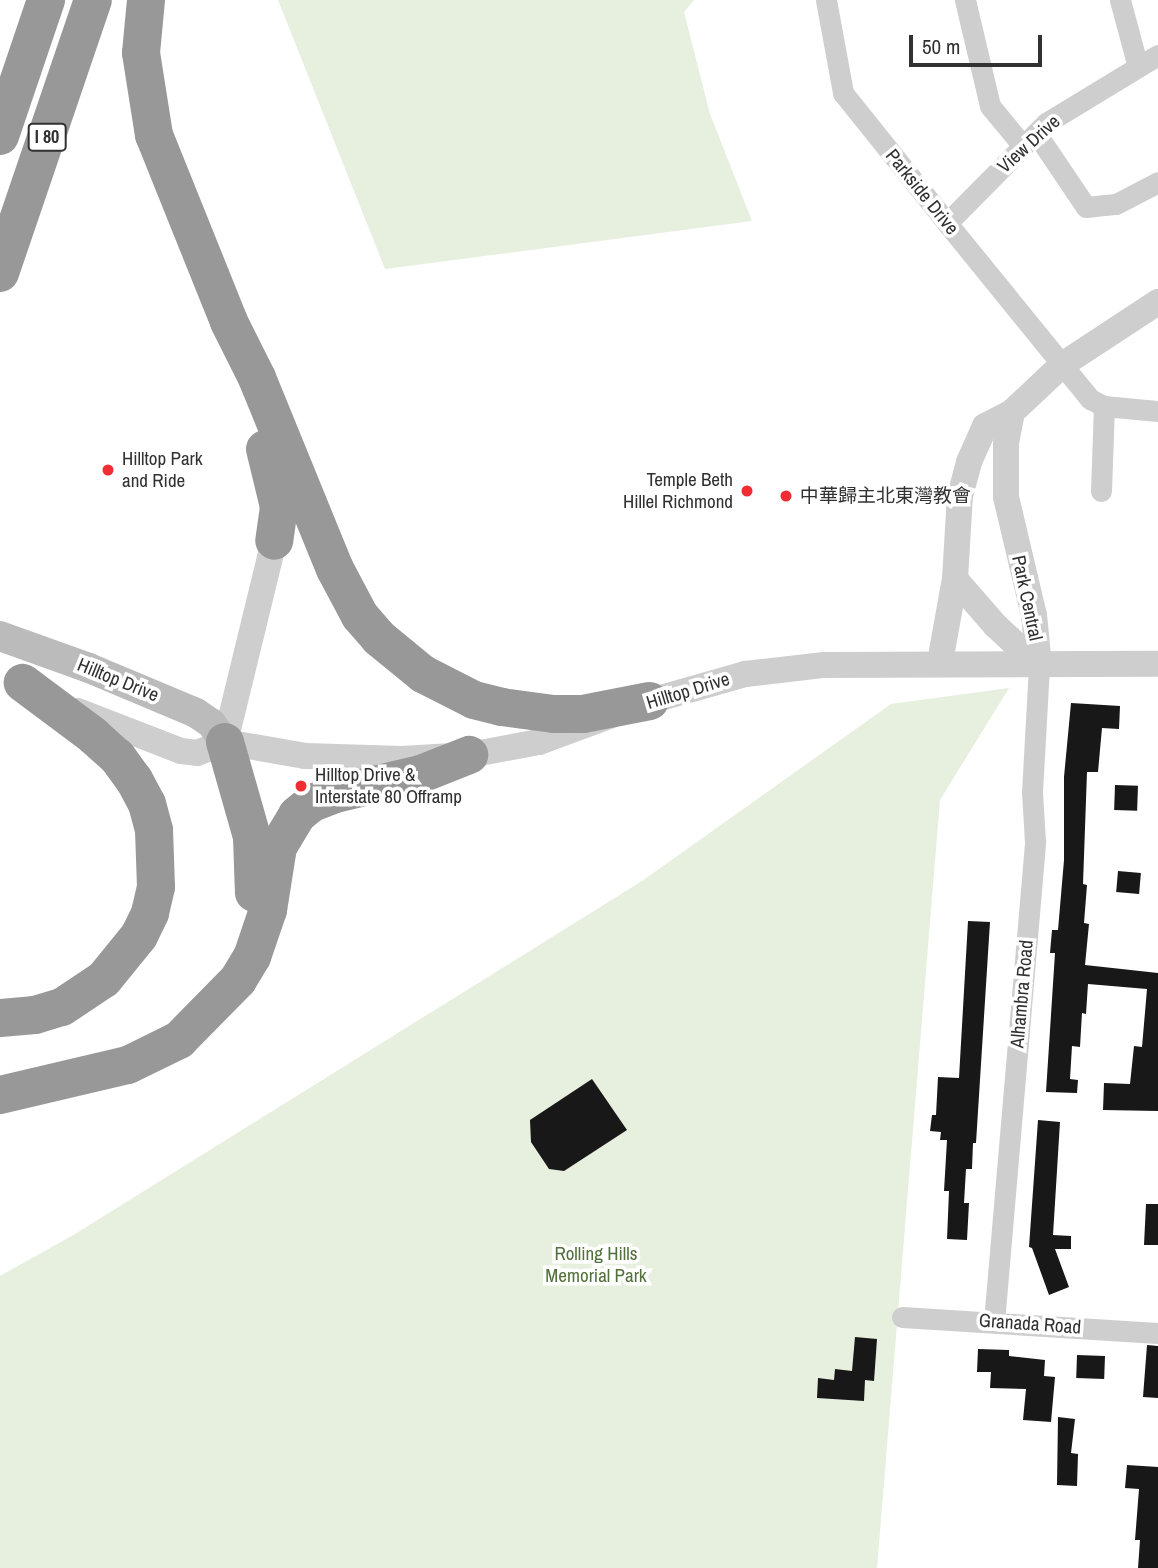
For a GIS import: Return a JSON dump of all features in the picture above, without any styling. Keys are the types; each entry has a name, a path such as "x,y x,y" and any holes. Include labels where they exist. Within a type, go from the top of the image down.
{"highway":[{"name":"I 80","path":"0,136 46,0"},
{"name":"I 80","path":"0,274 93,0"},
{"path":"146,0 141,53 154,135 229,322 257,378 347,595 379,638 399,657 447,689 502,707 554,714 583,714 650,701"},
{"path":"229,322 242,383 276,489 279,507 274,541"},
{"path":"0,1018 36,1015 62,1007 104,979 123,960 139,936 150,912 156,887 154,830 147,804 134,780 117,757 94,736 12,678"},
{"path":"211,1007 243,953 255,886 247,813 225,742"},
{"path":"0,1095 99,1074 157,1053 179,1040 238,980 252,957 268,911 278,847 297,815 312,803 335,794 421,774 468,755"}],"main road":[{"name":"Hilltop Drive","path":"0,636 89,668 196,713 211,723 225,742"}],"street":[{"name":"Parkside Drive","path":"825,0 843,93 1090,399 1104,406"},
{"path":"965,0 990,106 1030,139 1086,208 1116,204 1158,182"},
{"path":"1120,0 1139,67"},
{"name":"View Drive","path":"947,223 1046,123 1158,55"},
{"path":"940,662 955,579 960,496 968,462 985,426 1012,412 1062,365 1158,302"},
{"path":"1101,491 1104,406 1158,411"},
{"name":"Park Central","path":"1012,412 1006,443 1006,497 1034,615 1039,666"},
{"path":"225,742 274,541"},
{"name":"Park Central","path":"955,579 995,625 1039,666"},
{"name":"Hilltop Drive","path":"12,678 127,732 181,751 197,753 225,742 275,752 337,759 402,759 468,755 539,742 650,701 745,674 824,665 940,662 1039,666 1158,663"},
{"name":"Alhambra Road","path":"994,1322 1035,842 1032,792 1039,666"},
{"name":"Granada Road","path":"902,1317 1158,1333"}],"green space":[{"path":"278,0 694,0 684,12 710,114 752,221 385,269"},
{"name":"Rolling Hills Memorial Park","path":"1009,688 940,800 877,1568 0,1568 0,1276 75,1234 642,881 891,704"}],"building":[{"path":"1071,703 1120,706 1119,729 1102,728 1098,772 1087,772 1083,884 1087,885 1084,923 1089,924 1085,965 1158,973 1158,1111 1103,1110 1104,1083 1130,1084 1134,1046 1142,1047 1147,989 1088,984 1086,1014 1082,1013 1080,1047 1072,1046 1070,1079 1078,1080 1077,1093 1046,1092 1055,953 1050,953 1052,930 1058,930 1064,860 1064,777"},
{"path":"1115,785 1138,786 1137,811 1114,810"},
{"path":"1118,871 1141,873 1139,894 1116,892"},
{"path":"968,921 990,922 976,1143 973,1143 972,1169 966,1169 964,1203 969,1203 967,1240 947,1239 949,1191 944,1191 947,1140 940,1140 941,1132 930,1131 932,1115 936,1115 938,1077 959,1078"},
{"path":"592,1079 627,1130 564,1171 549,1169 531,1142 530,1120"},
{"path":"1038,1120 1060,1122 1053,1235 1071,1236 1071,1249 1055,1249 1069,1287 1049,1295 1032,1248 1029,1247"},
{"path":"1146,1204 1158,1204 1158,1245 1144,1245"},
{"path":"855,1337 877,1339 874,1381 865,1380 864,1401 817,1398 818,1378 834,1380 835,1369 852,1371"},
{"path":"1147,1345 1158,1346 1158,1398 1143,1397"},
{"path":"978,1349 1009,1350 1009,1356 1045,1360 1044,1376 1055,1377 1051,1422 1023,1420 1026,1389 990,1388 991,1372 977,1372"},
{"path":"1077,1355 1105,1356 1104,1379 1076,1378"},
{"path":"1058,1417 1075,1419 1071,1453 1078,1454 1077,1486 1057,1485"},
{"path":"1127,1465 1158,1467 1158,1568 1138,1568 1140,1540 1135,1540 1139,1489 1125,1488"}],"place":[{"name":"Hilltop Park and Ride","path":"108,470"},
{"name":"Temple Beth Hillel Richmond","path":"747,491"},
{"name":"中華歸主北東灣教會","path":"786,496"},
{"name":"Hilltop Drive & Interstate 80 Offramp","path":"301,786"}]}
